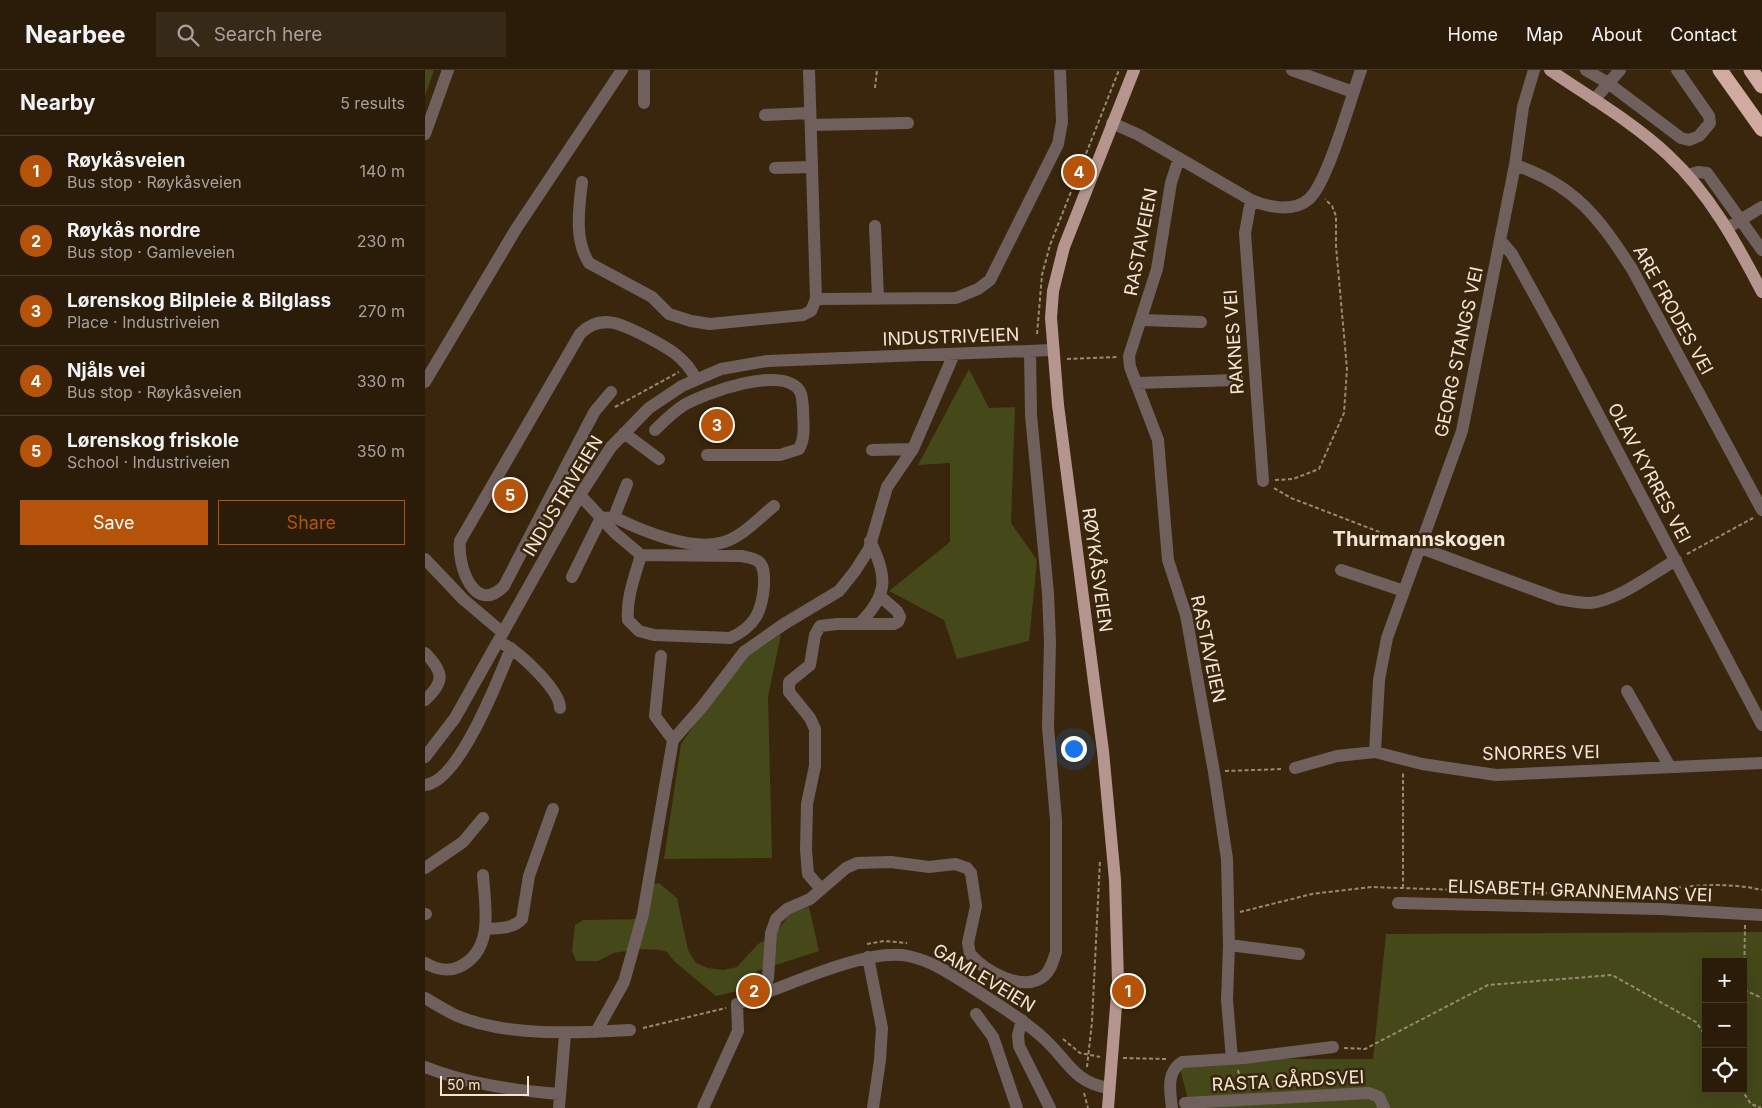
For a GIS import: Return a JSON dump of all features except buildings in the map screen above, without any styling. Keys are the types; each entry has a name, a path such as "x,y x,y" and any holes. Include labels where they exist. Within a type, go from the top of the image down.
{"highway":[{"path":"1720,70 1762,128"},
{"path":"1751,70 1762,86"}],"main road":[{"name":"RØYKÅSVEIEN","path":"1108,1088 1118,981 1116,888 1101,734 1053,354 1052,306 1059,263 1069,231 1134,70"},
{"path":"1550,70 1649,139 1688,175 1727,228 1762,292"},
{"path":"1108,1088 1108,1108"}],"street":[{"path":"425,134 448,70"},
{"path":"425,382 515,230 622,70"},
{"path":"644,70 644,103"},
{"path":"582,182 579,211 583,254 589,263 652,297 669,314 710,324 803,315 811,311 816,299 809,70"},
{"path":"816,299 956,298 978,289 990,280 1058,144 1062,122 1061,70"},
{"path":"1292,70 1353,92"},
{"path":"1112,123 1179,158 1251,200 1270,207 1293,206 1308,200 1315,192 1324,174 1361,70"},
{"name":"GEORG STANGS VEI","path":"1375,752 1379,680 1387,638 1462,431 1515,165 1523,107 1534,70"},
{"path":"1586,70 1608,83 1681,138 1689,140 1706,130 1710,123 1709,116 1677,70"},
{"path":"1594,100 1621,70"},
{"path":"765,115 908,123"},
{"name":"RASTAVEIEN","path":"1179,158 1171,183 1157,269 1143,320 1129,356 1158,440 1168,560 1186,615 1214,772 1227,859 1229,944 1227,1000 1232,1059"},
{"name":"ARE FRODES VEI","path":"1515,165 1542,174 1574,196 1595,215 1613,238 1632,269 1759,513"},
{"path":"775,168 812,167"},
{"path":"1688,175 1698,172 1707,174 1742,219 1762,250"},
{"name":"RAKNES VEI","path":"1251,200 1245,233 1263,481"},
{"path":"1727,228 1762,207"},
{"path":"875,226 877,298"},
{"name":"OLAV KYRRES VEI","path":"1500,240 1512,254 1676,560 1762,726"},
{"path":"1143,320 1201,322"},
{"path":"611,392 595,410 587,424 504,586 492,596 479,595 463,572 459,562 460,541 580,334 595,323 620,323 673,351 693,374"},
{"path":"763,995 768,978 771,933 776,919 787,909 811,899 846,868 857,863 891,862 929,867 963,866 971,874 976,906 968,943 970,954 997,973 1025,982 1039,979 1052,965 1056,952 1056,820 1048,727 1050,642 1045,549 1031,415 1030,351"},
{"name":"INDUSTRIVEIEN","path":"425,757 455,718 600,462 636,420 693,374 767,361 1030,351 1053,354"},
{"path":"597,1032 625,982 643,914 673,740 702,707 744,652 784,624 839,591 855,571 870,541 887,487 913,449 954,354"},
{"path":"767,361 770,380"},
{"path":"655,430 674,412 710,394 741,384 785,380 799,390 802,396 804,436 799,449 780,455 707,454"},
{"path":"1137,383 1238,380"},
{"path":"663,398 674,412"},
{"path":"624,432 659,460"},
{"path":"872,450 913,449"},
{"path":"614,517 627,484"},
{"path":"580,495 601,518 641,555 742,556 755,559 764,569 763,604 759,614 754,622 740,634 730,638 653,635 639,631 628,620 627,601 641,555"},
{"path":"601,518 614,517 640,530 688,542 710,544 725,542 774,506"},
{"path":"572,577 601,518"},
{"path":"860,623 877,605 881,597 881,569 870,541"},
{"path":"1421,548 1559,599 1578,603 1592,603 1612,597 1676,560"},
{"path":"425,559 552,690 557,697 559,708"},
{"path":"1341,570 1404,591"},
{"path":"504,586 522,598"},
{"path":"821,889 808,874 806,850 807,804 815,766 815,728 810,718 789,692 789,682 811,666 815,635 819,627 825,624 894,624 898,622 900,616 897,611 881,597"},
{"path":"425,785 440,779 458,756 483,714 511,648"},
{"path":"425,653 435,664 440,680 437,689 425,700"},
{"path":"661,656 655,716 673,740"},
{"path":"1627,691 1670,767"},
{"name":"SNORRES VEI","path":"1295,768 1337,756 1375,752 1403,761 1496,775 1762,763"},
{"path":"486,929 508,927 518,924 523,919 529,876 553,809"},
{"path":"425,868 463,842 483,818"},
{"path":"425,963 446,970 463,965 482,943 486,929 483,875"},
{"name":"ELISABETH GRANNEMANS VEI","path":"1398,903 1647,909 1762,915"},
{"path":"1229,944 1299,954"},
{"name":"GAMLEVEIEN","path":"737,1004 868,957 899,954 924,960 955,976 1022,1020 1052,1045 1082,1080 1108,1088"},
{"path":"868,957 882,1028 880,1060 873,1108"},
{"path":"425,998 457,1015 497,1026 565,1034 630,1030"},
{"path":"703,1108 738,1031 737,1004"},
{"path":"976,1014 993,1037 1017,1108"},
{"path":"1022,1020 1018,1035 1019,1046 1050,1108"},
{"path":"559,1108 565,1034"},
{"path":"1173,1108 1170,1082 1179,1064 1188,1060 1232,1059 1333,1047"},
{"path":"425,1066 453,1078 503,1089 559,1094"},
{"name":"RASTA GÅRDSVEI","path":"1185,1103 1369,1093 1379,1097 1384,1108"}],"path":[{"path":"875,88 877,70"},
{"path":"1263,481 1293,479 1319,469 1344,413 1347,369 1339,284 1336,216 1332,206 1315,192"},
{"path":"1053,354 1129,356"},
{"path":"610,410 669,376 693,374"},
{"path":"1263,481 1291,498 1421,548"},
{"path":"1676,560 1759,513"},
{"path":"1398,903 1403,888 1403,761"},
{"path":"1214,772 1295,768"},
{"path":"1087,1072 1100,855"},
{"path":"1745,914 1744,990 1762,998"},
{"path":"1333,1047 1365,1049 1488,985 1612,975 1696,1022 1702,1030"},
{"path":"630,1030 664,1024 737,1004"},
{"path":"1089,1056 1104,1057"},
{"path":"1119,1058 1167,1059"},
{"path":"1232,1059 1240,1073 1245,1101"},
{"path":"1084,1093 1088,1108"},
{"path":"1744,1093 1751,1104 1761,1108"}],"green space":[{"path":"425,70 434,70 425,96"},
{"path":"969,369 989,408 1015,407 1011,523 1037,560 1029,641 957,659 944,620 889,591 950,542 950,463 918,465"},
{"path":"781,634 768,697 772,858 664,859 681,744 737,664"},
{"path":"659,883 677,898 688,950 696,963 708,968 723,970 737,967 758,944 775,935 790,913 809,907 819,951 757,971 746,989 716,996 675,962 667,952 660,950 638,949 614,953 598,961 576,961 572,951 575,925 583,920 644,919 654,884"},
{"path":"1762,932 1762,1108 1190,1108 1179,1064 1232,1059 1373,1059 1386,934"}],"place":[{"name":"Njåls vei","path":"1079,172"},
{"name":"Lørenskog Bilpleie & Bilglass","path":"717,425"},
{"name":"Lørenskog friskole","path":"510,495"},
{"name":"Røykås nordre","path":"754,991"},
{"name":"Røykåsveien","path":"1128,991"}],"district":[{"name":"Thurmannskogen","path":"1419,539"}]}
